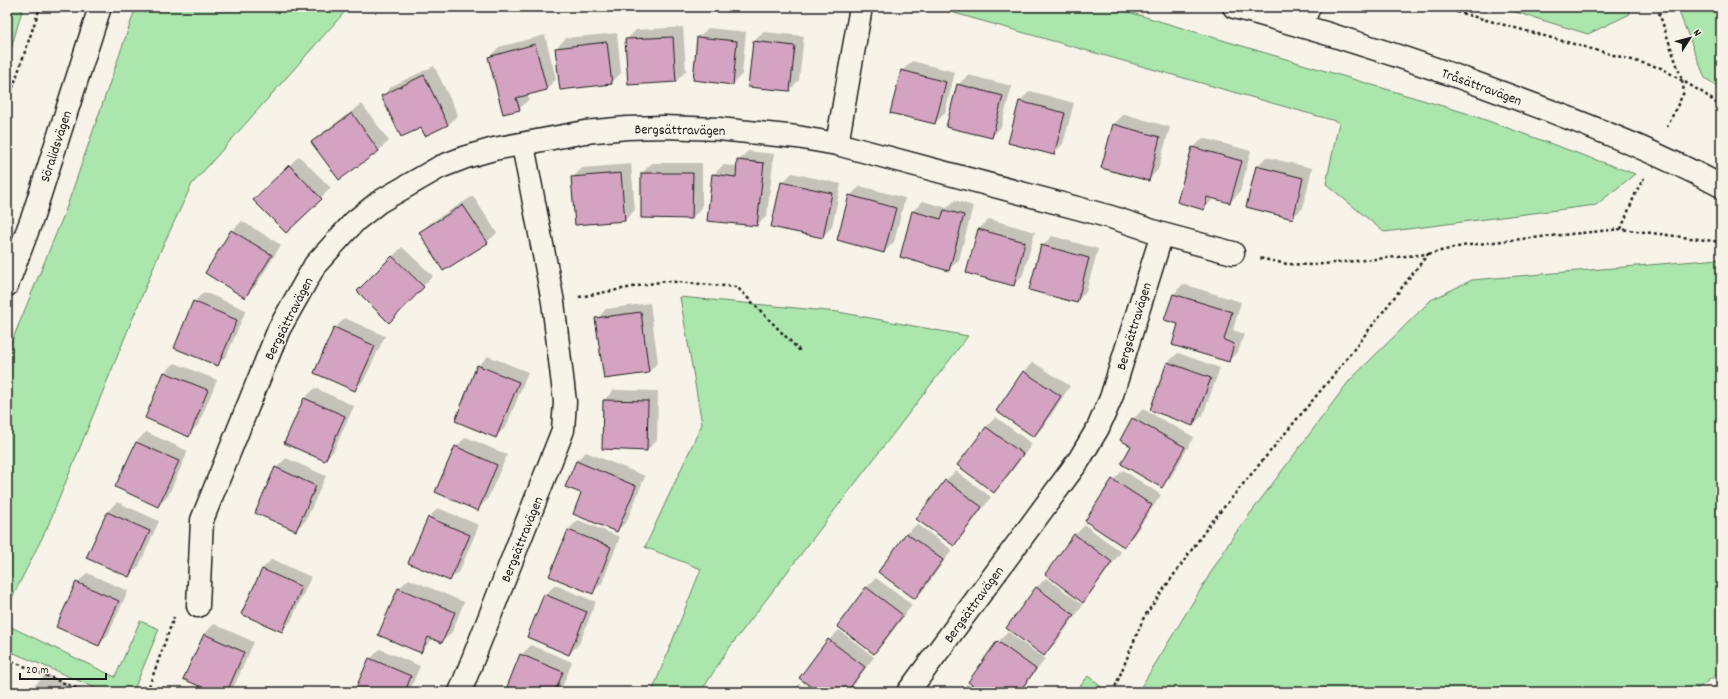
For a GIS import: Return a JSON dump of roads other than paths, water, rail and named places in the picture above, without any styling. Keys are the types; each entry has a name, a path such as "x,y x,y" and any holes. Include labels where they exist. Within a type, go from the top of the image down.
{"street":[{"name":"Söralidsvägen","path":"7,285 33,216 100,7"},
{"path":"837,144 861,7"},
{"name":"Tråsättravägen","path":"1234,7 1306,16 1465,79 1585,124 1698,174 1721,186"},
{"name":"Bergsättravägen","path":"198,606 202,520 279,330 315,265 355,221 379,202 440,167 466,157 494,149 523,145 585,132 627,128 663,127 719,129 797,137 837,144 1104,215 1162,234 1111,398 1098,428 1079,460 908,692"},
{"name":"Bergsättravägen","path":"460,692 563,430 565,402 553,302 523,145"},
{"path":"1162,234 1233,252"}]}
